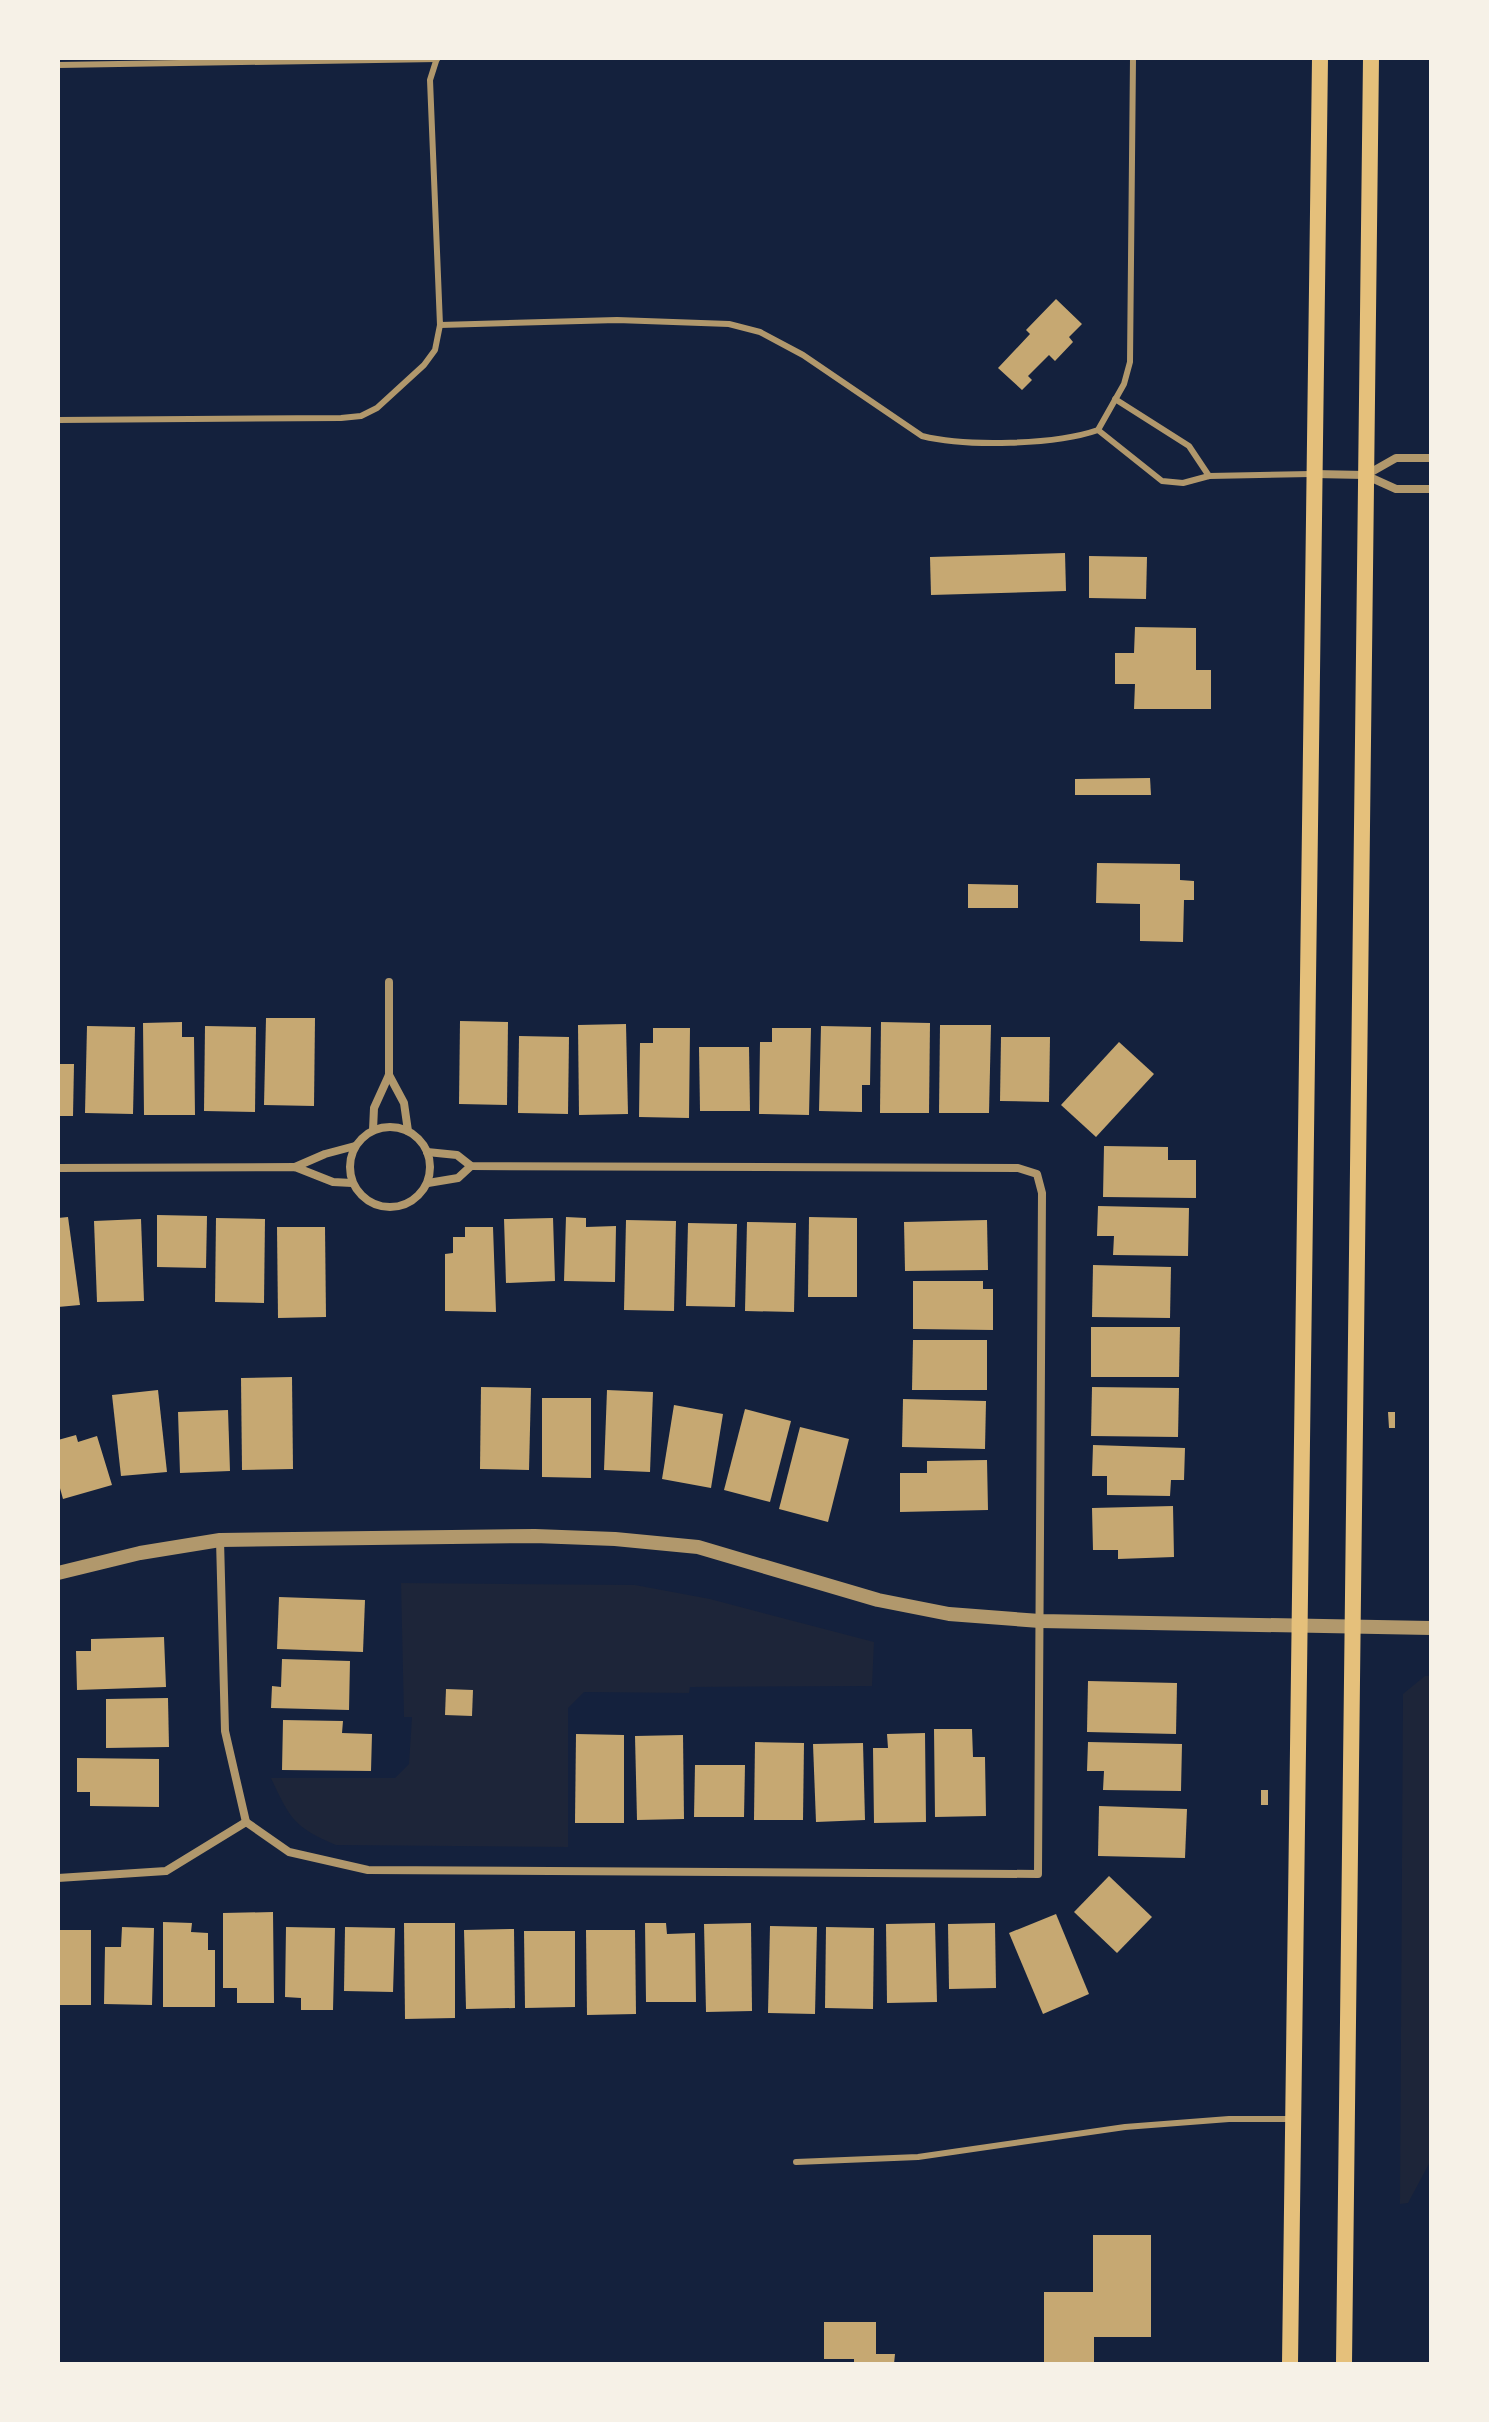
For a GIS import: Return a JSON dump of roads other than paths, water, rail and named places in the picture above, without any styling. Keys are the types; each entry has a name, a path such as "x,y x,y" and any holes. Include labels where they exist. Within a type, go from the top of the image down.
{"main road":[{"path":"1290,2364 1320,58"},
{"path":"1344,2364 1371,58"}],"street":[{"path":"1365,475 1396,458 1431,458"},
{"path":"1314,474 1365,475 1396,489 1431,489"},
{"path":"373,1130 374,1108 389,1075 389,982"},
{"path":"389,1075 404,1103 408,1131"},
{"path":"295,1167 355,1146 373,1130 397,1127 418,1138 427,1152 431,1170 428,1183 420,1195 397,1208 383,1208 370,1203 359,1195 352,1183 349,1170 355,1146"},
{"path":"220,1540 225,1731 246,1822 289,1852 368,1870 1038,1874 1042,1193 1037,1174 1018,1168 471,1166 457,1155 427,1152"},
{"path":"428,1183 458,1178 471,1166"},
{"path":"58,1168 295,1167 333,1182 352,1183"},
{"path":"58,1573 140,1553 220,1540 535,1536 615,1539 698,1547 878,1600 949,1614 1040,1621 1431,1628"},
{"path":"58,1878 166,1871 246,1822"}],"lane":[{"path":"58,65 437,58 430,80 440,325 435,350 424,365 377,408 361,416 58,420"},
{"path":"440,325 617,320 729,324 760,332 803,355 922,436 942,441 1038,441 1077,437 1098,430 1124,384 1130,362 1133,58"},
{"path":"1115,399 1189,446 1209,476"},
{"path":"1098,430 1162,481 1183,483 1209,476 1314,474"},
{"path":"796,2162 918,2157 1125,2127 1229,2119 1294,2119"}]}
